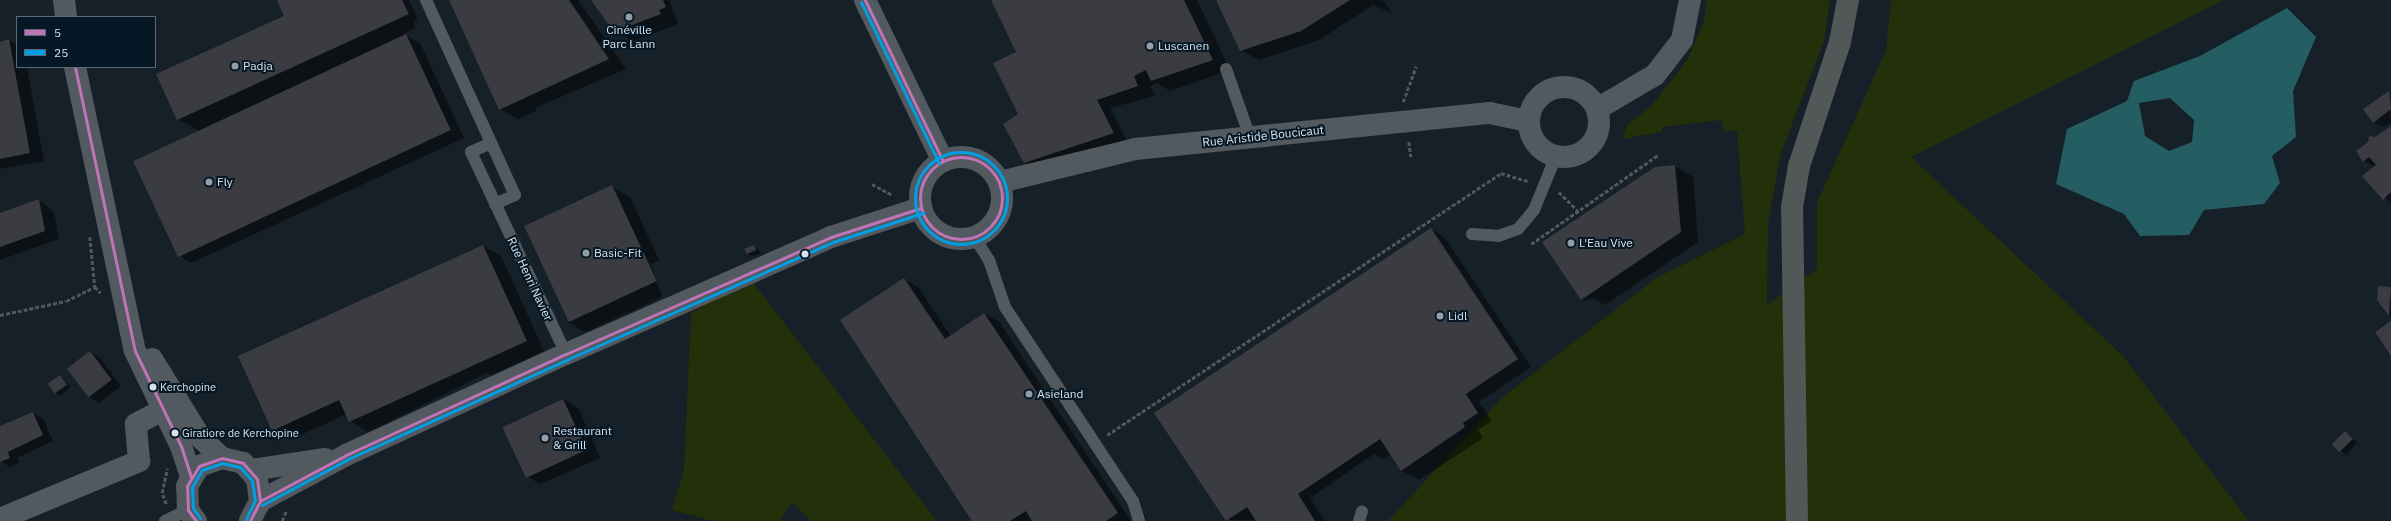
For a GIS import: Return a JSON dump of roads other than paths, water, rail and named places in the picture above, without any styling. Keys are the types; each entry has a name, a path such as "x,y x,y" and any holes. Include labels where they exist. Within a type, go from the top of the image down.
{"main road":[{"path":"1797,521 1792,207 1799,166 1840,42 1848,0"}],"street":[{"path":"64,0 66,16"},
{"path":"865,0 943,161"},
{"path":"1597,109 1655,75 1682,40 1690,0"},
{"path":"75,68 129,315 135,351 162,410 181,446 191,476"},
{"path":"1556,88 1585,93 1597,109 1599,120 1592,142 1576,154 1556,156 1536,143 1529,121 1537,100 1556,88"},
{"name":"Rue Aristide Boucicaut","path":"1000,182 1135,149 1490,113 1529,121"},
{"path":"960,157 976,159 1000,182 1000,215 990,229 975,238 957,239 942,234 928,223 921,208 924,180 943,161 960,157"},
{"path":"260,501 346,455 566,354 831,237 921,208"},
{"path":"129,315 200,437 222,458"},
{"path":"0,519 139,461 136,424 162,410"},
{"path":"251,470 346,455"},
{"path":"192,516 187,486 191,476 204,463 222,458 232,459 251,470 257,480 260,501 250,521"}],"lane":[{"path":"426,0 515,195 495,204"},
{"path":"1226,69 1250,137"},
{"name":"Rue Henri Navier","path":"491,143 471,152 566,354"},
{"path":"1472,234 1498,236 1518,229 1534,210 1546,186 1556,156"},
{"path":"975,238 989,260 1005,306 1096,442 1133,501 1139,521"},
{"path":"165,521 192,516"}],"place":[{"name":"Cinéville Parc Lann","path":"629,17"},
{"name":"Luscanen","path":"1150,46"},
{"name":"Padja","path":"235,66"},
{"name":"Fly","path":"209,182"},
{"name":"L'Eau Vive","path":"1571,243"},
{"name":"Basic-Fit","path":"586,253"},
{"name":"Lidl","path":"1440,316"},
{"name":"Kerchopine","path":"153,387"},
{"name":"Asieland","path":"1029,394"},
{"name":"Giratiore de Kerchopine","path":"175,433"},
{"name":"Restaurant & Grill","path":"545,438"}]}
